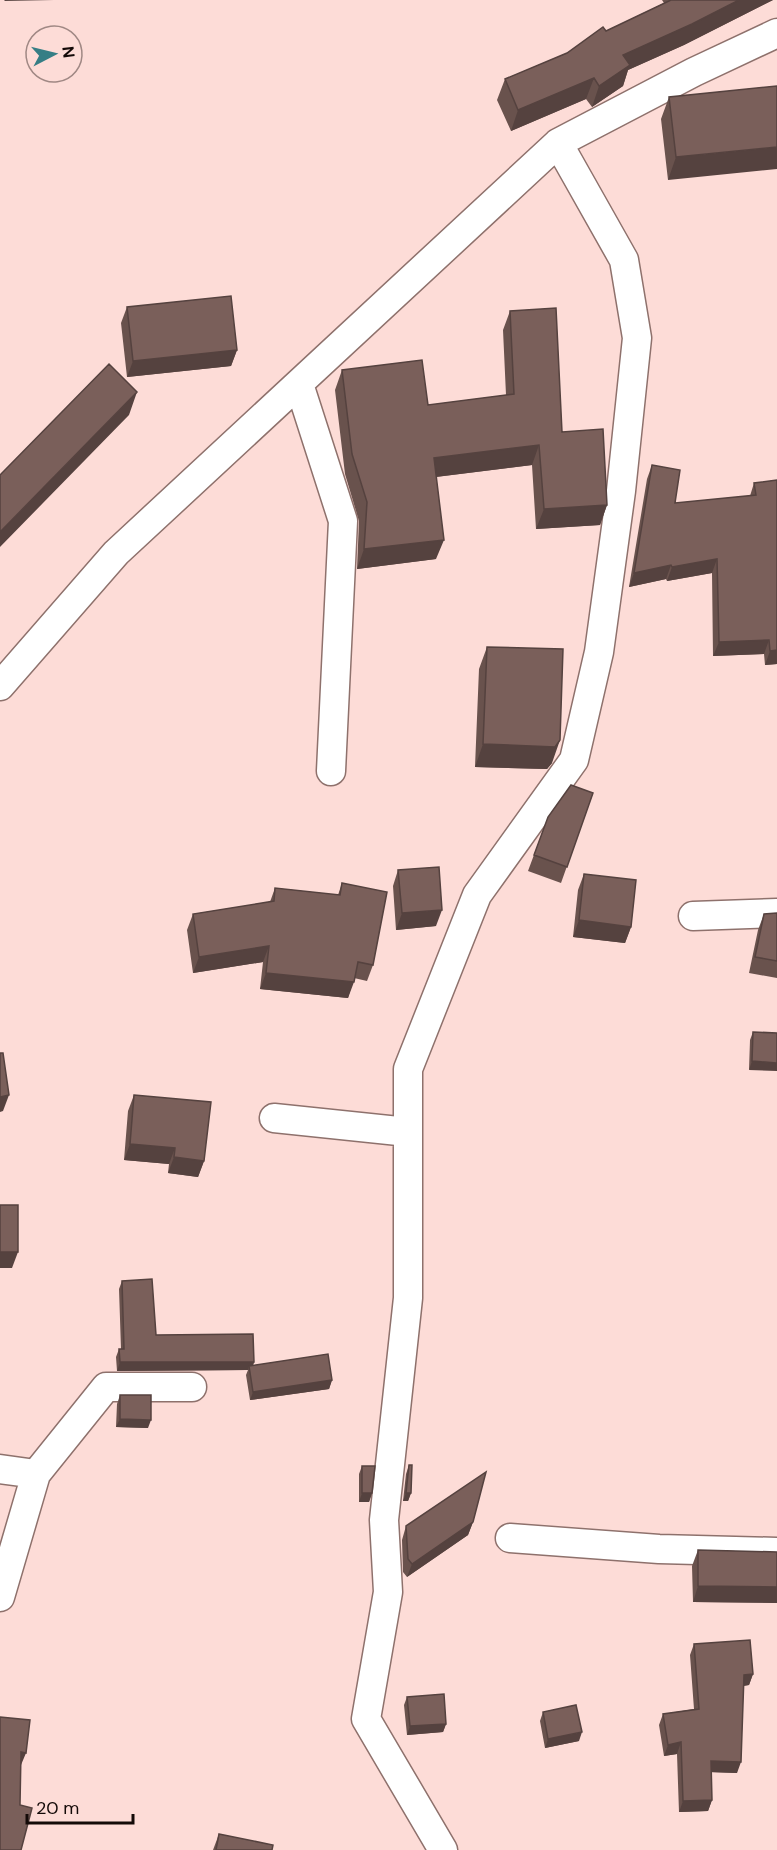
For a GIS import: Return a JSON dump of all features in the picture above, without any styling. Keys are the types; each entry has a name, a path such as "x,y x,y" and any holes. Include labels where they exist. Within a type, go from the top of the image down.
{"street":[{"path":"0,686 116,553 558,143 694,72 777,33"},
{"path":"443,1850 366,1719 387,1592 384,1520 408,1298 408,1069 477,895 574,759 599,652 621,491 638,338 624,260 558,143"},
{"path":"299,384 343,521 331,771"},
{"path":"693,916 777,913"},
{"path":"274,1118 408,1132"},
{"path":"0,1597 36,1474 106,1388 192,1387"},
{"path":"0,1469 36,1474"},
{"path":"510,1538 659,1548 777,1552"}],"building":[{"path":"671,0 739,0 623,55 630,65 599,86 594,78 518,110 505,79 567,53 603,27 606,31"},
{"path":"777,86 777,147 676,157 669,97"},
{"path":"231,296 237,350 133,361 127,307"},
{"path":"556,308 562,432 603,429 607,505 544,509 539,445 434,458 444,540 364,549 367,502 352,454 342,370 422,360 428,405 514,394 510,311"},
{"path":"109,364 137,392 0,532 0,475"},
{"path":"652,465 680,470 675,503 756,495 754,483 777,480 777,650 770,651 769,640 719,642 717,559 634,573"},
{"path":"487,647 563,649 560,740 555,747 483,744"},
{"path":"571,785 593,793 567,867 534,855 548,817"},
{"path":"439,867 442,910 402,913 398,870"},
{"path":"584,874 636,880 631,927 579,920"},
{"path":"342,883 387,892 373,965 358,962 354,982 266,973 269,946 199,957 193,914 274,901 275,888 340,895"},
{"path":"777,913 777,961 755,957 764,914"},
{"path":"753,1032 777,1033 777,1063 752,1061"},
{"path":"0,1053 3,1053 9,1095 0,1097"},
{"path":"134,1095 211,1102 204,1161 174,1157 175,1148 130,1144"},
{"path":"0,1205 18,1205 18,1252 0,1252"},
{"path":"152,1279 156,1335 253,1334 254,1362 120,1362 119,1349 124,1349 122,1281"},
{"path":"328,1354 332,1380 253,1392 249,1366"},
{"path":"120,1395 151,1395 151,1420 120,1419"},
{"path":"409,1465 412,1465 411,1493 406,1493"},
{"path":"362,1466 375,1466 372,1493 362,1493"},
{"path":"486,1472 473,1522 412,1564 408,1559 406,1526"},
{"path":"698,1550 777,1552 777,1587 698,1586"},
{"path":"750,1640 753,1674 744,1675 741,1762 711,1761 712,1800 683,1801 681,1742 668,1745 663,1714 699,1709 694,1644"},
{"path":"444,1694 446,1724 410,1726 407,1697"},
{"path":"576,1705 582,1732 548,1739 543,1712"},
{"path":"0,1717 30,1720 26,1753 21,1752 20,1805 32,1808 21,1850 0,1850"},
{"path":"219,1834 273,1845 272,1850 216,1850"}]}
